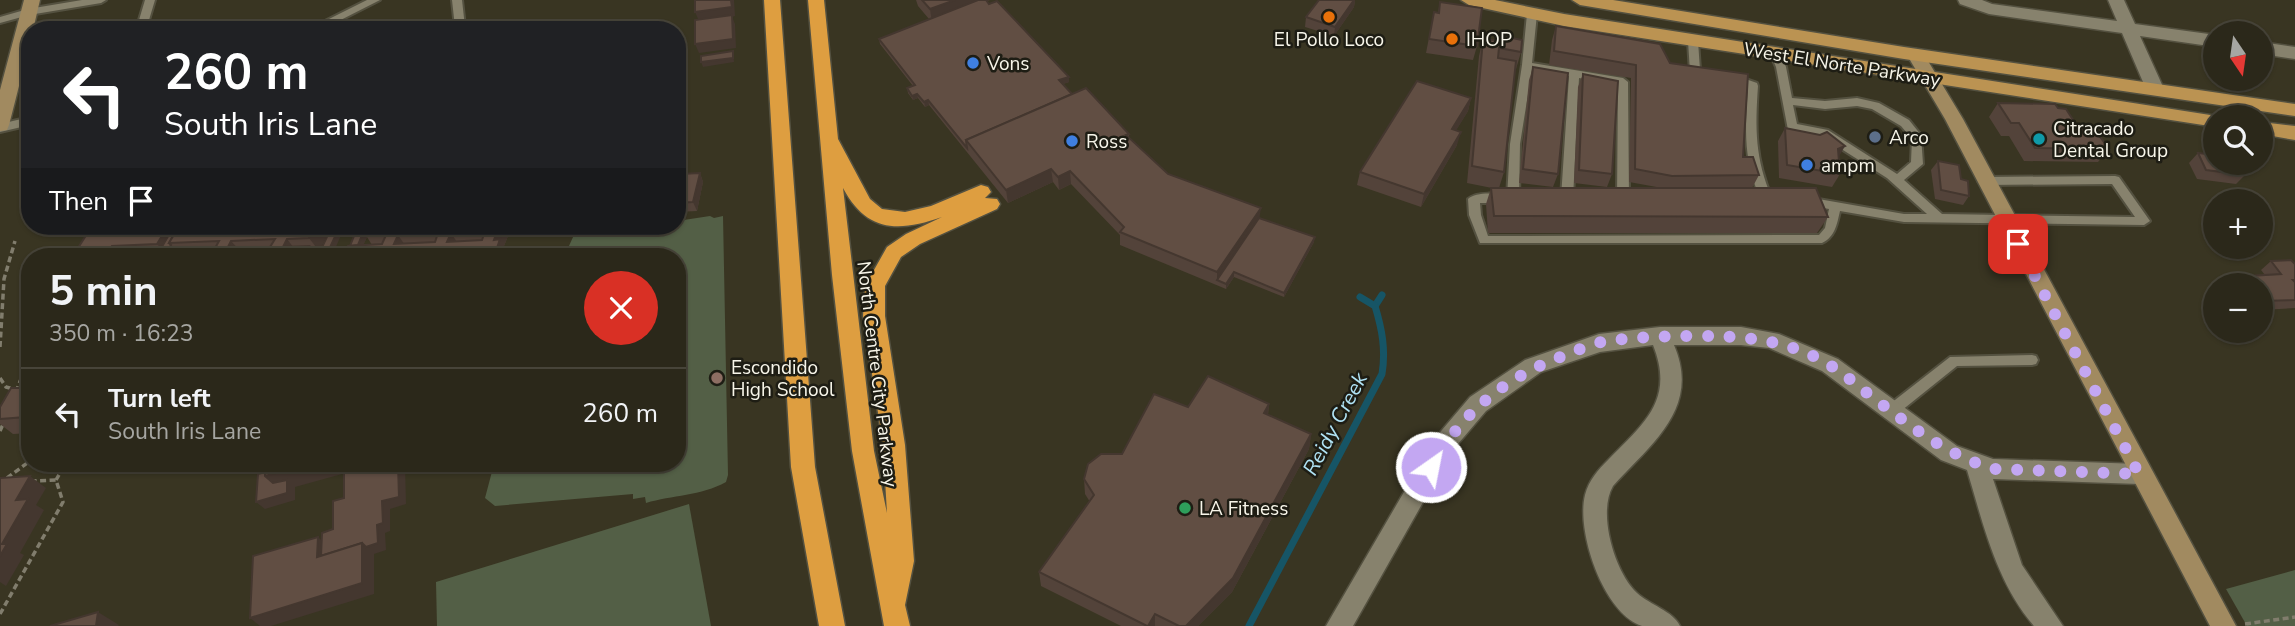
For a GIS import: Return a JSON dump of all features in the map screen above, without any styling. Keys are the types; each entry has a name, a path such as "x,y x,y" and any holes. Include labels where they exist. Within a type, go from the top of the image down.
{"highway":[{"path":"772,0 803,467 832,626"},
{"name":"North Centre City Parkway","path":"816,0 863,452 895,619"},
{"path":"828,132 863,205 878,214 898,221 985,198 894,252 875,286 874,316 894,445 902,561 895,619"}],"main road":[{"name":"West El Norte Parkway","path":"1469,0 1532,14 1693,41 2203,119"},
{"name":"West El Norte Parkway","path":"1580,0 1916,55 2295,112"},
{"path":"2142,110 2160,98 2155,89"},
{"path":"2273,111 2295,112"},
{"path":"2273,130 2295,133"}],"street":[{"path":"2116,0 2155,89"},
{"path":"1967,1 1989,9 2203,39"},
{"path":"0,127 3,101 21,38"},
{"path":"2273,50 2295,53"},
{"path":"1916,55 1954,119 2139,474 2232,625"},
{"path":"1339,626 1444,444 1478,404 1533,366 1598,342 1660,336 1741,336 1771,340 1798,349 1830,365 1949,453 1978,464 1993,469 2139,474"},
{"path":"1660,336 1670,356 1673,396 1665,412 1600,486 1595,519 1601,551 1619,591 1641,613 1667,626"},
{"path":"1978,464 2013,576 2046,626"}],"lane":[{"path":"0,20 30,6 102,0"},
{"path":"144,21 150,0"},
{"path":"331,21 374,0"},
{"path":"457,0 459,21"},
{"path":"1532,14 1516,144 1518,198 1474,199 1475,215 1484,240 1822,239 1830,230 1836,206"},
{"path":"1693,41 1695,72 1743,80 1753,86 1750,152 1760,198 1788,199 1904,218 2144,221 2115,180 1984,181"},
{"path":"1775,53 1782,67 1792,127 1824,133 1896,180 1938,218"},
{"path":"1527,65 1623,82 1623,199"},
{"path":"1574,74 1562,198 1581,198"},
{"path":"1787,101 1825,105 1857,102 1875,106 1905,123 1917,138 1917,164 1896,180"},
{"path":"0,127 21,123"},
{"path":"1609,198 1637,199"},
{"path":"1891,411 1954,361 2032,360"}],"path":[{"path":"0,347 3,292 8,260 15,241"},
{"path":"0,378 6,387 21,388"},
{"path":"14,397 21,379"},
{"path":"0,431 7,415"},
{"path":"0,479 8,480 21,469"},
{"path":"0,614 63,502 56,480 60,472"},
{"path":"22,482 56,480"},
{"path":"2232,625 2295,617"}],"green space":[{"path":"723,216 726,482 707,490 646,503 645,497 633,499 633,494 495,506 485,498 492,472 686,472 686,248 568,248 574,235 686,235 686,220"},
{"path":"689,504 711,626 437,626 436,582"},
{"path":"2295,570 2295,626 2247,626 2226,589"}],"building":[{"path":"695,0 731,0 732,7 695,12"},
{"path":"922,0 955,0 930,9"},
{"name":"Vons","path":"978,0 986,0 989,4 997,1 1069,77 1059,80 1072,94 966,140 967,148 928,100 924,102 917,94 912,96 907,88 915,85 879,39"},
{"name":"El Pollo Loco","path":"1319,0 1354,0 1335,27 1306,17"},
{"name":"IHOP","path":"1440,2 1482,8 1477,46 1429,39 1434,12 1439,13"},
{"path":"732,15 733,39 695,44 695,20"},
{"path":"1556,26 1660,44 1670,63 1748,74 1743,157 1753,157 1759,175 1672,176 1635,169 1636,65 1554,51"},
{"path":"1503,36 1522,40 1521,52 1499,48 1498,58 1516,61 1504,172 1472,166 1483,39 1501,41"},
{"path":"733,51 733,58 701,62 701,56"},
{"path":"1533,67 1568,73 1558,174 1523,169"},
{"path":"1583,74 1618,81 1612,174 1579,170"},
{"path":"1417,81 1471,98 1452,129 1461,132 1424,194 1360,172"},
{"path":"1086,88 1129,134 1126,135 1168,174 1261,208 1217,272 1120,232 1124,227 1070,171 1058,177 1051,169 1006,190 966,140"},
{"path":"1998,103 2055,104 2058,108 2066,109 2079,129 2095,130 2109,149 2035,148 2019,123 2011,123"},
{"path":"1785,128 1820,135 1827,132 1845,146 1838,149 1840,174 1787,165"},
{"path":"1938,161 1959,165 1961,179 1968,181 1969,196 1941,190"},
{"path":"700,173 693,202 686,202 686,174"},
{"path":"1491,188 1816,188 1828,217 1494,216"},
{"path":"1259,218 1315,237 1284,293 1234,272 1226,284 1217,280"},
{"path":"86,235 162,235 157,244 78,248"},
{"path":"169,235 174,235 169,248 161,248"},
{"path":"174,235 310,235 309,238 287,239 283,247 309,246 308,248 248,248 270,247 275,239 231,241 228,248 215,248 219,241 169,243"},
{"path":"328,235 336,235 330,248 322,248"},
{"path":"354,235 362,235 358,245 350,246"},
{"path":"386,235 398,235 394,244 435,242 437,235 450,235 447,242 482,240 484,235 496,235 494,240 500,239 497,248 347,248 382,244"},
{"path":"2291,260 2295,264 2295,300 2273,301 2273,274 2281,274 2271,261"},
{"name":"LA Fitness","path":"1208,376 1269,404 1264,413 1311,434 1233,578 1186,626 1179,626 1155,614 1147,626 1039,572 1094,495 1084,479 1088,464 1101,454 1122,454 1154,394 1188,407"},
{"path":"11,388 21,388 21,417 0,419 0,407"},
{"path":"265,472 265,476 273,483 287,480 287,493 256,502 258,474"},
{"path":"344,472 398,472 399,497 382,501 383,523 377,525 378,543 366,547 362,543 321,556 322,533 333,529 333,501 344,498"},
{"path":"30,476 16,500 28,499 2,544 7,544 0,556 0,478"},
{"path":"318,537 317,557 362,543 362,583 250,618 253,556"},
{"path":"98,612 96,626 50,626"}],"waterway":[{"name":"Reidy Creek","path":"1375,306 1382,295"},
{"name":"Reidy Creek","path":"1360,297 1375,306"},
{"name":"Reidy Creek","path":"1249,626 1382,374 1383,348 1375,306"}],"place":[{"name":"El Pollo Loco","path":"1329,17"},
{"name":"IHOP","path":"1452,39"},
{"name":"Vons","path":"973,63"},
{"name":"Arco","path":"1875,137"},
{"name":"Citracado Dental Group","path":"2039,139"},
{"name":"Ross","path":"1072,141"},
{"name":"ampm","path":"1807,165"},
{"name":"Escondido High School","path":"717,378"},
{"name":"LA Fitness","path":"1185,508"}],"route":[{"path":"1431,467 1444,444 1478,404 1533,366 1598,342 1660,336 1741,336 1771,340 1798,349 1830,365 1949,453 1978,464 1993,469 2139,474 2018,244"}]}
